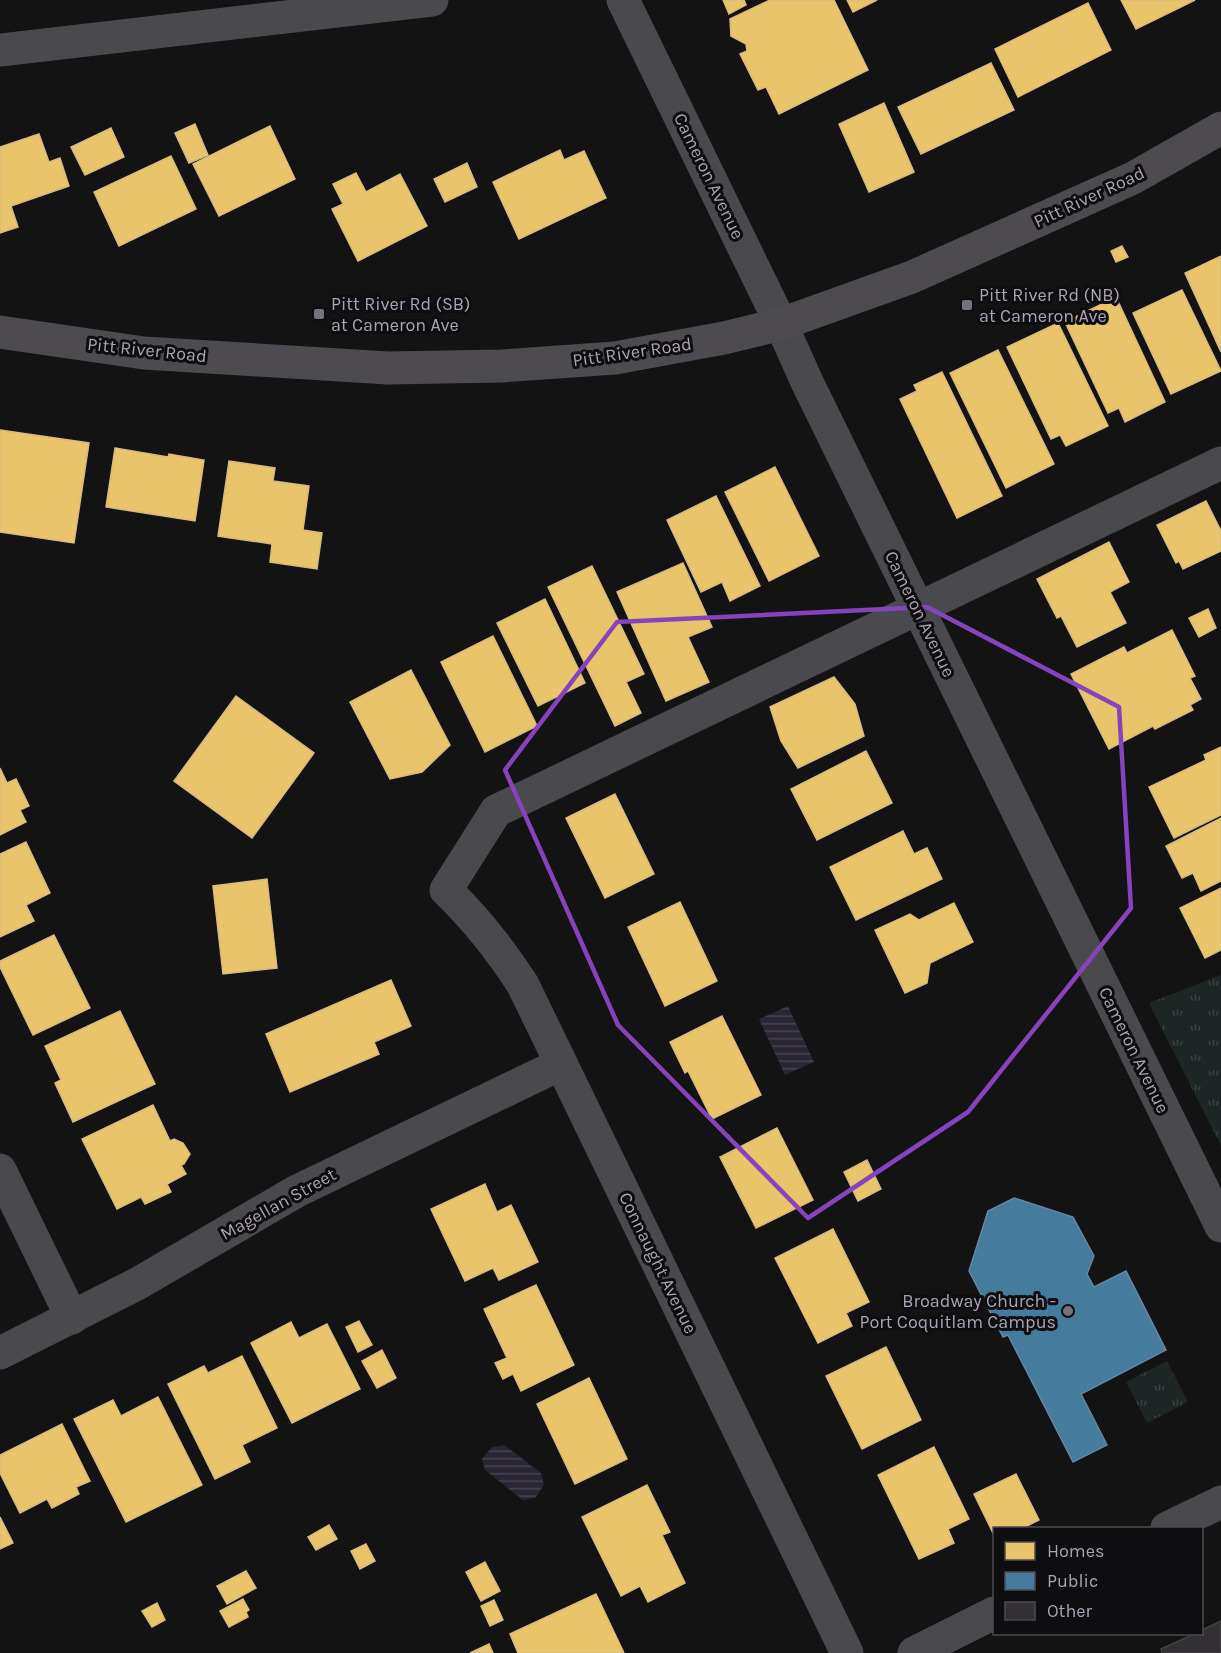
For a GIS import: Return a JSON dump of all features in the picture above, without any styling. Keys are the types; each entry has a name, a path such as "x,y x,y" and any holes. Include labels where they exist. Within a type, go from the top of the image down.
{"main road":[{"name":"Pitt River Road","path":"0,332 144,353 388,368 502,366 615,358 724,338 781,324 912,277 1133,178 1221,128"}],"street":[{"path":"0,50 432,0"},
{"name":"Cameron Avenue","path":"623,0 781,324 811,392 1221,1226"},
{"path":"918,609 1221,463"},
{"name":"Connaught Avenue","path":"847,1653 523,985 486,931 446,890 496,811 918,609"},
{"name":"Magellan Street","path":"0,1353 137,1284 297,1191 561,1064"},
{"path":"0,1170 72,1318"},
{"path":"1169,1527 1221,1502"},
{"path":"914,1653 993,1614"}],"highlighted area":[{"path":"927,607 1119,707 1131,908 968,1112 808,1218 618,1025 505,770 617,622"}],"green space":[{"path":"1221,975 1221,1146 1149,1003"},
{"path":"1167,1361 1188,1402 1147,1423 1126,1382"}],"shaded area":[{"path":"788,1006 814,1062 785,1075 759,1019"},
{"path":"504,1445 541,1473 544,1485 535,1498 523,1500 485,1470 482,1459 492,1447"}],"building: Homes":[{"path":"723,0 744,0 746,5 729,14"},
{"path":"770,0 834,0 868,70 779,114 766,87 758,90 740,54 747,51 746,44 731,36 730,19"},
{"path":"847,0 877,0 853,12"},
{"path":"1121,0 1195,0 1136,29"},
{"path":"1088,3 1111,50 1018,97 995,49"},
{"path":"991,63 1014,110 921,154 898,107"},
{"path":"884,103 914,172 869,192 839,124"},
{"path":"195,124 208,155 189,163 175,133"},
{"path":"270,126 295,179 219,216 193,164"},
{"path":"111,128 124,157 85,175 71,147"},
{"path":"39,134 49,162 60,158 69,186 11,206 18,227 0,233 0,147"},
{"path":"560,150 564,160 584,151 606,198 519,239 493,182"},
{"path":"171,156 196,209 119,246 94,192"},
{"path":"467,163 477,187 445,202 434,179"},
{"path":"356,173 366,192 400,174 427,226 358,261 332,209 343,204 333,184"},
{"path":"1122,246 1128,257 1116,262 1111,251"},
{"path":"1221,256 1221,352 1185,273"},
{"path":"1182,290 1221,371 1171,394 1133,313"},
{"path":"1116,297 1165,402 1125,422 1119,408 1108,413 1065,322"},
{"path":"1058,323 1108,426 1066,446 1060,435 1051,439 1007,347"},
{"path":"998,350 1054,464 1006,488 950,373"},
{"path":"942,372 1002,496 957,518 900,399 917,391 914,385"},
{"path":"0,430 89,443 74,543 0,532"},
{"path":"115,448 168,457 169,454 204,460 195,521 106,507"},
{"path":"229,461 275,468 273,481 309,486 303,530 322,533 317,569 270,562 272,544 218,536"},
{"path":"775,467 819,556 769,581 725,492"},
{"path":"716,496 760,586 730,601 722,582 701,592 667,520"},
{"path":"1206,501 1221,531 1221,551 1183,569 1179,561 1176,563 1157,525"},
{"path":"1109,542 1129,582 1110,592 1126,623 1077,647 1061,616 1057,618 1037,579"},
{"path":"683,563 712,627 688,637 709,682 666,701 617,592"},
{"path":"592,566 644,674 626,682 641,713 615,726 548,587"},
{"path":"545,599 585,683 538,706 497,623"},
{"path":"1208,609 1216,628 1199,637 1189,618"},
{"path":"1172,630 1195,676 1190,678 1201,699 1190,705 1193,710 1155,729 1153,726 1109,749 1071,674 1124,647 1127,653"},
{"path":"493,636 537,726 485,752 441,662"},
{"path":"411,670 450,745 422,772 390,779 350,702"},
{"path":"834,677 855,704 864,736 798,768 781,741 770,707"},
{"path":"236,696 314,753 252,838 174,781"},
{"path":"1221,747 1221,815 1174,838 1149,787 1206,760 1204,755"},
{"path":"866,751 892,803 817,840 791,789"},
{"path":"0,768 7,783 16,779 29,806 20,810 26,822 0,835"},
{"path":"615,794 654,874 605,898 566,818"},
{"path":"1221,818 1221,881 1201,891 1193,873 1182,878 1166,846"},
{"path":"903,831 914,854 927,848 942,879 856,920 830,867"},
{"path":"26,842 50,893 26,905 34,921 0,937 0,854"},
{"path":"267,879 277,968 223,974 213,886"},
{"path":"1221,888 1221,950 1205,958 1180,908"},
{"path":"680,902 717,981 665,1006 628,927"},
{"path":"954,903 973,942 930,963 927,983 905,993 875,930 910,914 919,920"},
{"path":"54,935 90,1008 33,1035 0,967 0,961"},
{"path":"391,980 411,1026 374,1042 379,1054 290,1092 266,1034"},
{"path":"120,1011 155,1084 73,1122 55,1083 61,1080 45,1046"},
{"path":"722,1016 761,1095 712,1119 688,1071 685,1073 670,1042"},
{"path":"153,1105 170,1141 174,1139 183,1143 190,1154 181,1165 186,1174 167,1184 171,1192 145,1204 141,1197 117,1209 82,1139"},
{"path":"777,1128 813,1200 756,1228 720,1157"},
{"path":"867,1160 881,1189 858,1201 844,1172"},
{"path":"485,1184 497,1212 511,1205 538,1262 499,1280 493,1268 465,1281 431,1209"},
{"path":"833,1229 869,1302 846,1313 852,1326 818,1343 775,1258"},
{"path":"536,1285 574,1365 521,1391 513,1374 503,1379 495,1363 507,1358 484,1309"},
{"path":"359,1321 372,1345 358,1352 346,1327"},
{"path":"291,1322 299,1338 327,1324 360,1389 292,1423 251,1343"},
{"path":"886,1347 921,1420 862,1449 826,1376"},
{"path":"382,1350 396,1378 377,1388 362,1361"},
{"path":"242,1356 277,1428 242,1445 250,1462 215,1479 168,1384 204,1366 208,1373"},
{"path":"589,1378 627,1459 575,1484 537,1404"},
{"path":"158,1397 202,1485 126,1522 74,1419 113,1400 121,1416"},
{"path":"62,1424 90,1481 76,1487 79,1494 52,1508 47,1499 20,1513 0,1473 0,1455"},
{"path":"934,1447 969,1519 948,1529 954,1543 919,1559 878,1475"},
{"path":"1016,1474 1039,1520 1025,1527 993,1527 993,1533 974,1494"},
{"path":"647,1485 670,1532 662,1535 685,1583 648,1602 640,1586 621,1596 582,1517"},
{"path":"0,1517 13,1543 0,1549"},
{"path":"329,1525 337,1539 316,1550 308,1537"},
{"path":"366,1544 375,1561 360,1569 351,1551"},
{"path":"485,1562 500,1591 481,1601 466,1572"},
{"path":"246,1571 256,1588 227,1604 217,1586"},
{"path":"596,1594 624,1653 518,1653 510,1634"},
{"path":"243,1599 249,1610 246,1612 248,1617 229,1627 220,1611"},
{"path":"494,1600 503,1620 490,1626 481,1606"},
{"path":"157,1603 165,1620 152,1627 142,1611"},
{"path":"489,1644 493,1653 470,1653"}],"building: Public":[{"name":"Broadway Church - Port Coquitlam Campus","path":"1014,1198 1073,1217 1094,1256 1087,1274 1094,1287 1126,1271 1166,1350 1081,1394 1107,1445 1073,1462 1008,1335 1003,1337 969,1271 988,1211"}],"building: Other":[{"path":"1221,1621 1221,1653 1162,1653 1161,1649 1192,1635 1203,1635 1203,1630"}],"place":[{"name":"Pitt River Rd (NB) at Cameron Ave","path":"967,305"},
{"name":"Pitt River Rd (SB) at Cameron Ave","path":"319,314"},
{"name":"Broadway Church - Port Coquitlam Campus","path":"1068,1311"}]}
